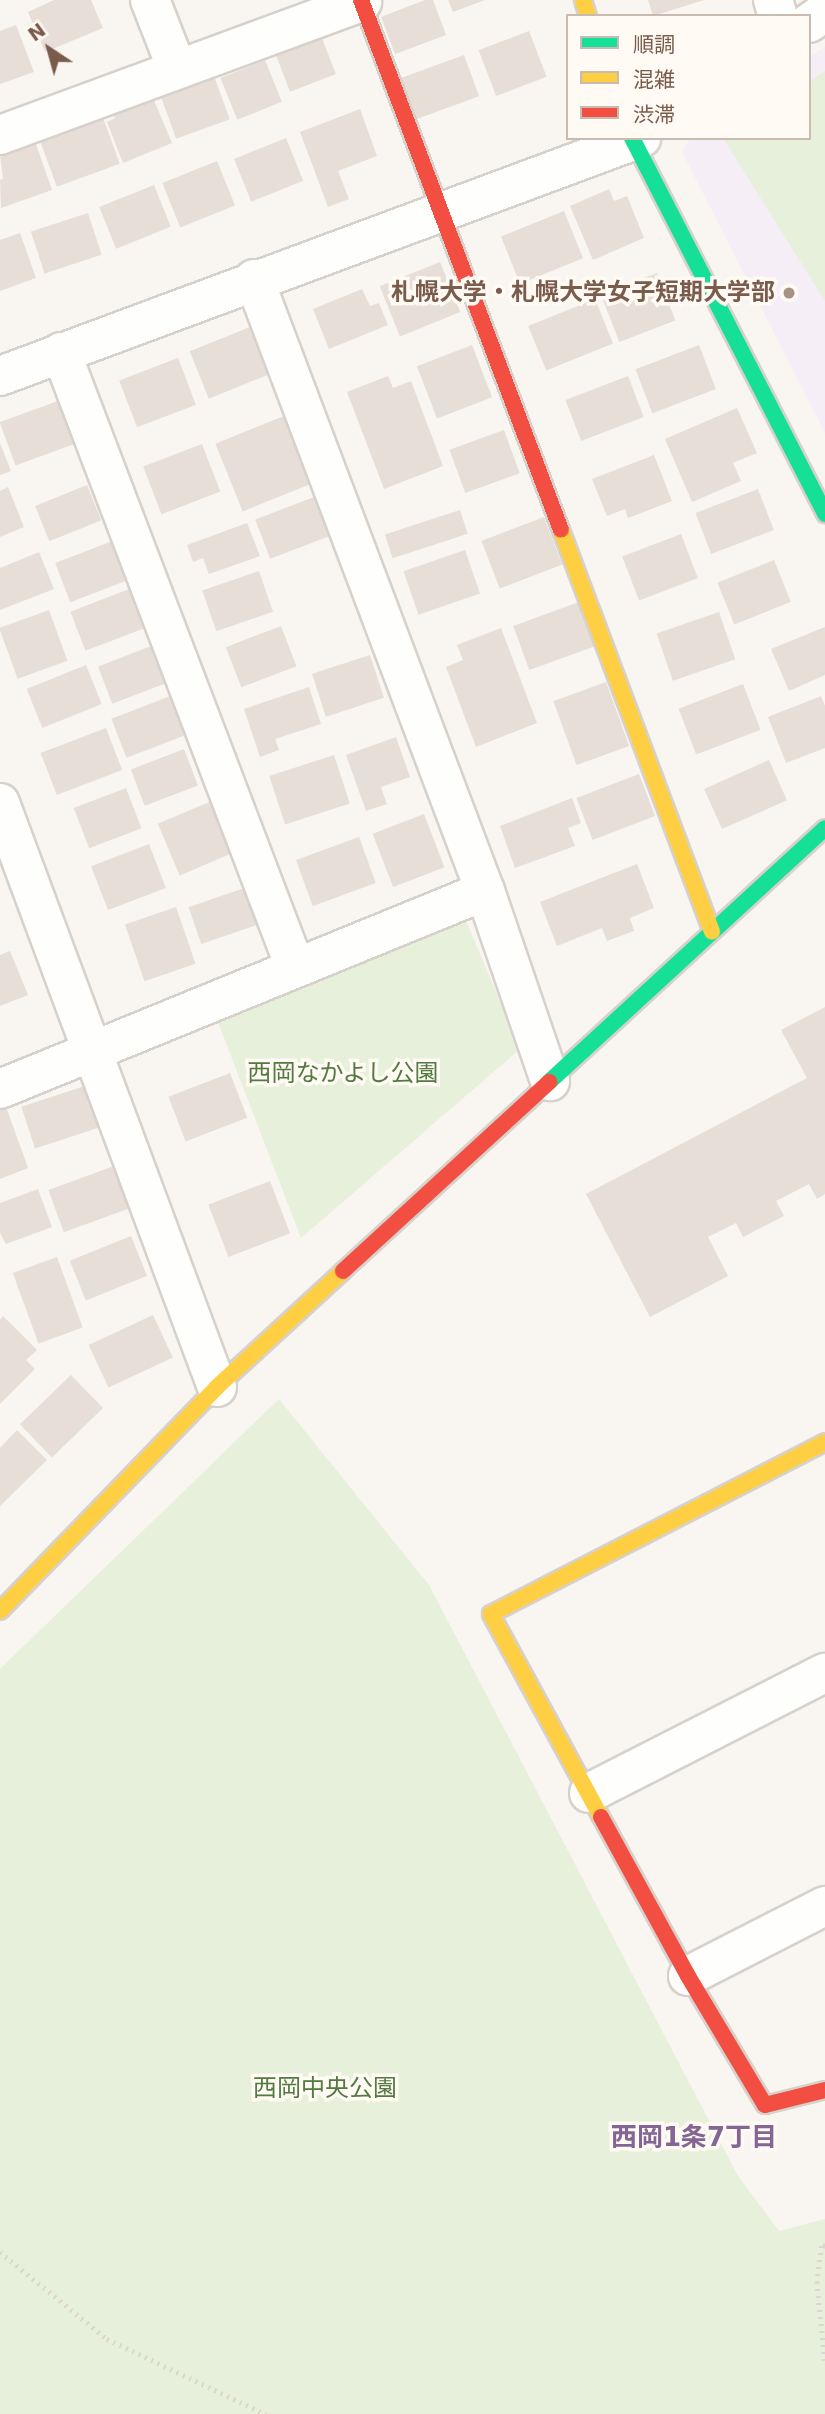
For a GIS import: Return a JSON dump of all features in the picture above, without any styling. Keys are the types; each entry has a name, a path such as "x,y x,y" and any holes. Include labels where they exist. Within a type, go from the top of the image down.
{"street":[{"path":"150,0 177,69"},
{"path":"0,135 361,1 712,932"},
{"path":"0,376 254,279 441,215 635,140 825,514"},
{"path":"254,279 485,891 550,1081"},
{"path":"61,352 295,967"},
{"path":"0,803 217,1387"},
{"path":"0,1611 217,1387 825,828"},
{"path":"0,1089 94,1053 295,967 485,891"},
{"path":"825,1442 491,1614 688,1976 765,2105 825,2090"},
{"path":"589,1793 825,1673"},
{"path":"688,1976 825,1906"}],"path":[{"path":"825,2246 822,2246 817,2282 825,2361"},
{"path":"0,2252 107,2339 266,2414"}],"shaded area":[{"name":"札幌大学・札幌大学女子短期大学部","path":"825,47 825,433 682,152 690,140 811,140 811,56"}],"green space":[{"path":"825,71 825,301 724,140 811,140 811,81"},
{"name":"西岡なかよし公園","path":"465,918 520,1049 301,1238 218,1022"},
{"name":"西岡中央公園","path":"279,1399 429,1585 738,2176 779,2231 825,2219 825,2414 0,2414 0,1669"}],"building":[{"path":"54,0 91,0 103,28 45,52 28,12"},
{"path":"425,0 433,0 446,35 395,54 381,17"},
{"path":"448,0 485,0 453,12"},
{"path":"648,0 704,0 659,14 652,14"},
{"path":"16,25 34,72 0,84 0,31"},
{"path":"529,31 547,77 496,96 479,50"},
{"path":"320,33 336,74 290,92 274,51"},
{"path":"464,55 479,96 413,120 398,79"},
{"path":"265,60 282,102 237,120 220,78"},
{"path":"214,76 230,119 176,139 160,95"},
{"path":"153,98 172,143 123,163 107,122 115,118 110,105"},
{"path":"360,109 377,156 338,171 349,199 328,207 300,132"},
{"path":"102,115 120,164 57,187 39,138"},
{"path":"286,138 303,181 251,202 234,159"},
{"path":"35,141 52,190 1,208 0,180 3,179 0,154"},
{"path":"217,161 235,206 180,228 162,183"},
{"path":"154,185 171,227 116,249 99,207"},
{"path":"609,189 614,201 627,196 644,238 593,260 570,206"},
{"path":"564,211 583,258 520,284 501,236"},
{"path":"88,213 102,255 45,273 31,232"},
{"path":"20,233 36,278 0,291 0,240"},
{"path":"440,262 460,312 400,336 380,286"},
{"path":"657,273 675,321 619,342 601,295"},
{"path":"362,289 370,306 379,303 388,325 329,349 313,309"},
{"path":"595,299 613,344 546,370 528,326"},
{"path":"250,327 269,374 209,399 190,351"},
{"path":"472,345 492,397 437,418 417,366"},
{"path":"699,345 716,389 652,413 636,369"},
{"path":"178,358 196,405 137,427 119,381"},
{"path":"388,376 393,388 411,381 443,466 384,489 347,392"},
{"path":"628,376 644,417 581,441 565,400"},
{"path":"58,401 74,444 15,465 0,422"},
{"path":"737,408 757,453 733,463 741,481 692,502 665,439"},
{"path":"284,416 311,484 243,511 215,444"},
{"path":"504,430 520,473 465,493 449,450"},
{"path":"0,443 11,471 0,475"},
{"path":"202,444 220,492 161,514 143,467"},
{"path":"654,455 672,501 628,518 625,509 607,516 592,479"},
{"path":"87,485 101,520 49,541 35,506"},
{"path":"8,487 24,527 0,537 0,491"},
{"path":"758,489 774,530 711,554 695,513"},
{"path":"314,497 329,536 270,559 255,520"},
{"path":"460,510 468,534 393,558 385,534"},
{"path":"544,517 562,565 500,589 481,541"},
{"path":"247,523 260,556 209,574 203,558 193,562 187,545"},
{"path":"681,534 698,578 639,600 622,557"},
{"path":"115,540 130,579 70,602 55,563"},
{"path":"465,550 480,593 419,615 404,571"},
{"path":"39,552 54,589 0,610 0,568"},
{"path":"774,560 791,602 734,625 717,583"},
{"path":"259,571 273,612 216,631 202,591"},
{"path":"132,588 147,627 85,651 70,612"},
{"path":"579,602 595,646 529,670 513,626"},
{"path":"49,610 67,661 18,679 0,628"},
{"path":"719,612 735,659 673,681 657,633"},
{"path":"281,626 296,666 241,687 226,647"},
{"path":"825,627 825,675 789,691 771,649"},
{"path":"501,628 537,723 476,747 446,667 463,660 457,645"},
{"path":"154,645 168,682 112,704 98,667"},
{"path":"370,655 384,698 326,717 312,674"},
{"path":"86,665 102,704 42,728 27,689"},
{"path":"606,682 629,746 577,765 553,701"},
{"path":"743,684 761,730 696,754 679,709"},
{"path":"309,687 321,724 275,739 279,750 260,757 244,709"},
{"path":"173,695 188,734 126,758 111,719"},
{"path":"821,696 825,706 825,748 786,763 768,717"},
{"path":"106,728 122,770 57,795 41,753"},
{"path":"396,737 410,777 381,787 387,804 366,811 346,755"},
{"path":"184,749 198,785 145,806 131,769"},
{"path":"334,755 350,804 285,825 269,776"},
{"path":"769,760 787,800 722,829 704,789"},
{"path":"639,774 655,816 593,840 576,798"},
{"path":"126,788 141,828 89,848 74,808"},
{"path":"572,798 581,823 568,828 575,846 515,868 500,826"},
{"path":"214,800 236,852 180,875 158,824"},
{"path":"424,814 444,867 393,887 373,834"},
{"path":"359,837 376,883 313,906 296,860"},
{"path":"149,844 166,888 108,910 91,866"},
{"path":"637,864 654,908 630,918 634,931 607,941 602,928 557,946 540,902"},
{"path":"250,886 263,923 201,944 189,907"},
{"path":"176,907 196,964 144,981 125,925"},
{"path":"10,951 28,995 0,1006 0,955"},
{"path":"825,1007 825,1194 817,1199 809,1184 776,1201 784,1216 743,1237 736,1223 708,1237 728,1276 650,1317 586,1194 807,1078 781,1030"},
{"path":"230,1073 247,1118 186,1141 168,1097"},
{"path":"88,1085 102,1127 35,1148 21,1107"},
{"path":"5,1104 28,1168 0,1179 0,1106"},
{"path":"117,1165 132,1207 64,1232 48,1190"},
{"path":"270,1181 290,1233 228,1257 208,1205"},
{"path":"38,1189 52,1227 6,1244 0,1233 0,1203"},
{"path":"131,1236 147,1276 86,1301 70,1261"},
{"path":"57,1257 83,1327 38,1344 13,1273"},
{"path":"153,1315 173,1358 109,1388 89,1345"},
{"path":"3,1316 37,1350 26,1360 35,1369 0,1404 0,1320"},
{"path":"71,1375 103,1408 52,1457 20,1424"},
{"path":"17,1430 47,1460 0,1506 0,1448"}],"traffic: fast":[{"path":"633,140 825,514"},
{"path":"549,1082 825,828"}],"traffic: slow":[{"path":"583,0 587,14"},
{"path":"561,530 712,932"},
{"path":"0,1611 217,1387 343,1271"},
{"path":"601,1817 491,1614 825,1442"}],"traffic: jam":[{"path":"361,0 561,530"},
{"path":"343,1271 549,1082"},
{"path":"601,1817 688,1976 765,2105 825,2090"}],"place":[{"name":"札幌大学・札幌大学女子短期大学部","path":"789,293"}],"district":[{"name":"西岡1条7丁目","path":"694,2138"}]}
